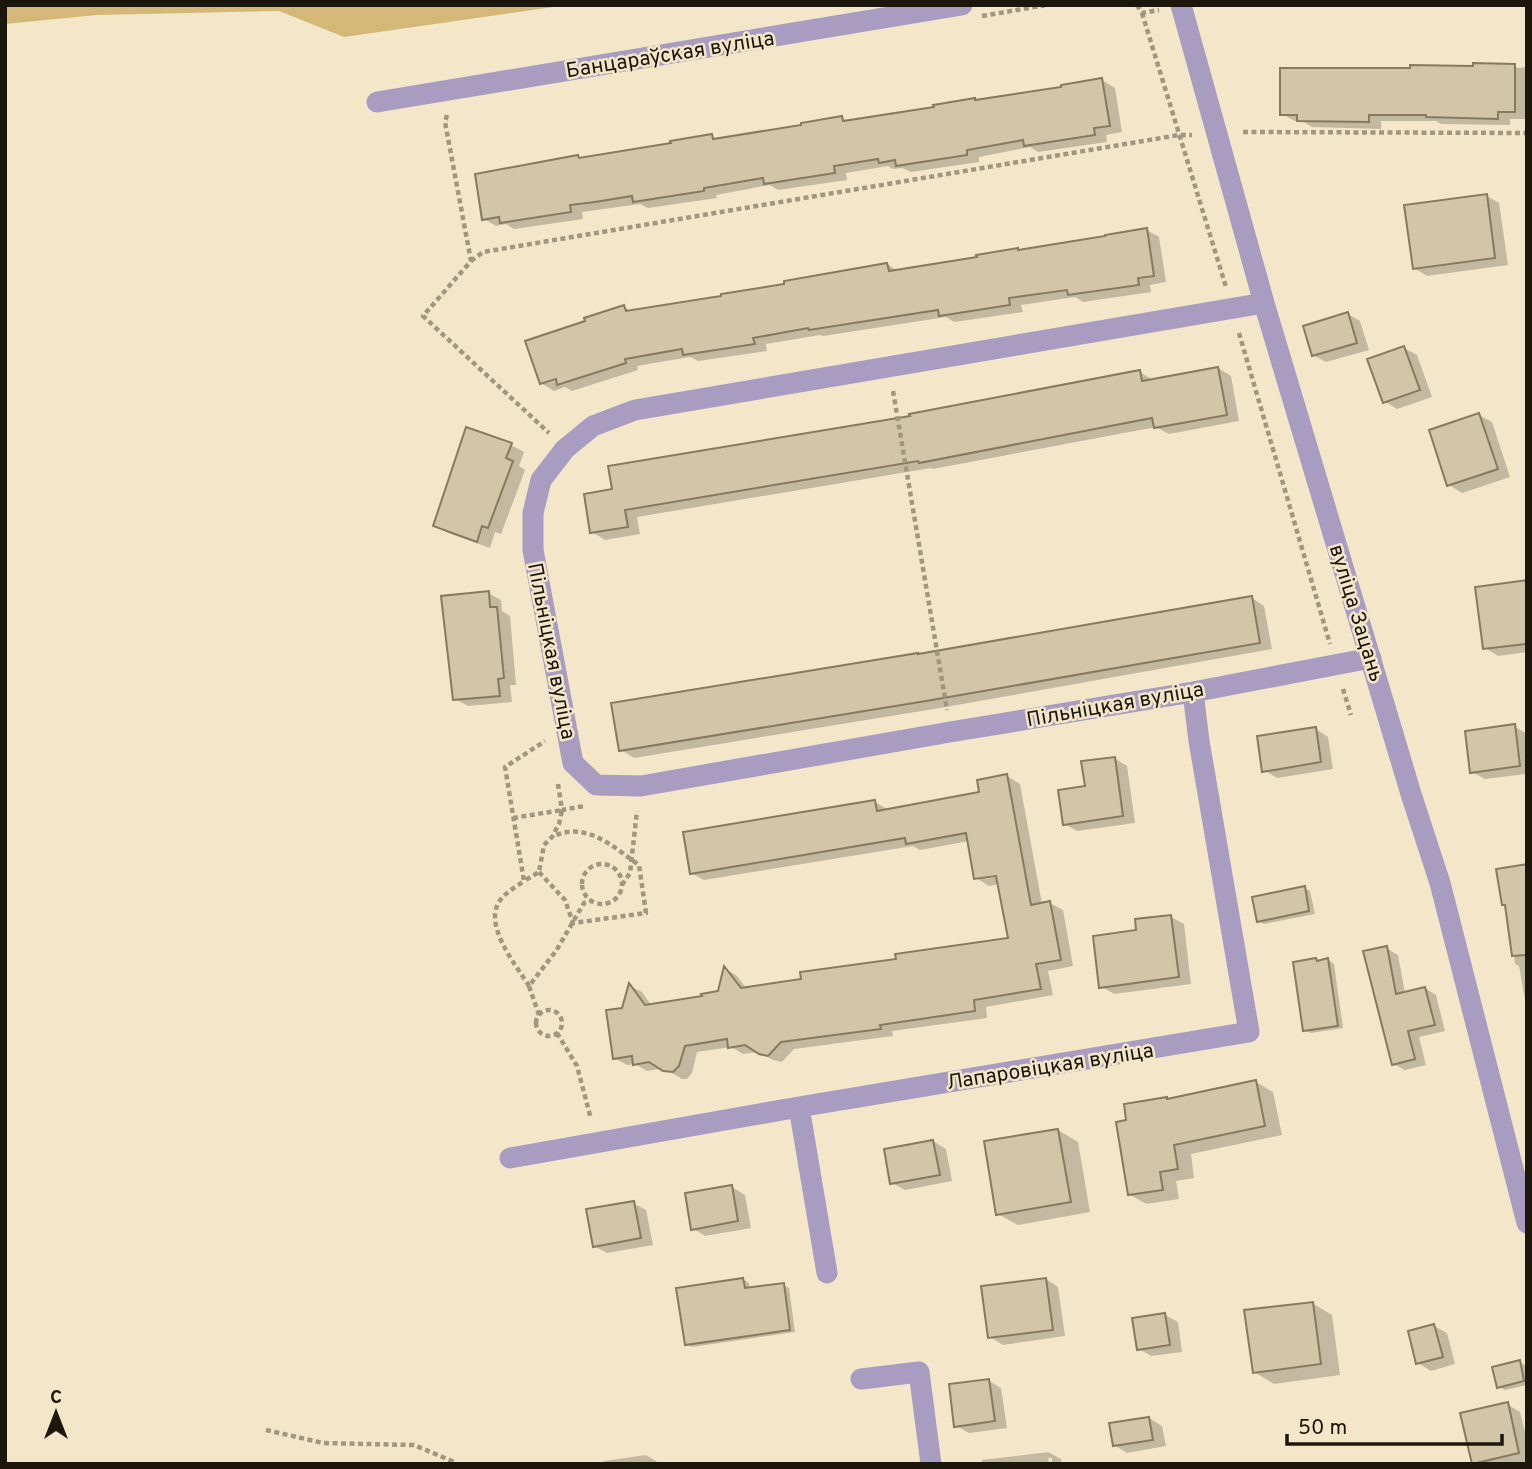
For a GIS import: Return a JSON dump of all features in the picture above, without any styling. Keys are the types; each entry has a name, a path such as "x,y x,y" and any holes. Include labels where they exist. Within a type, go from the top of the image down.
{"street":[{"name":"Банцараўская вуліца","path":"377,102 962,5"},
{"name":"вуліца Зацань","path":"1181,5 1264,303 1349,591 1440,883 1527,1223"},
{"name":"Пільніцкая вуліца","path":"1264,303 635,410 593,426 565,449 541,480 533,513 533,550 573,763 596,785 641,786 1193,692 1371,657"},
{"name":"Лапаровіцкая вуліца","path":"510,1158 1249,1032 1193,692"},
{"path":"799,1107 827,1273"},
{"path":"861,1379 919,1372 931,1464"}],"path":[{"path":"1142,13 1351,715"},
{"path":"449,110 445,122 471,261"},
{"path":"565,449 423,316 483,251 1192,135 1214,128"},
{"path":"1238,132 1527,134"},
{"path":"889,368 950,732"},
{"path":"524,881 505,767 541,742 568,736"},
{"path":"539,1016 529,986 497,934 495,916 500,899 539,872 544,845 559,824 562,810 556,774"},
{"path":"529,986 555,951 584,903 591,901 604,904 617,898 633,861 641,786"},
{"path":"513,818 588,805"},
{"path":"552,836 570,830 585,833 613,845 639,865 646,913 573,923"},
{"path":"591,901 586,896 582,883 583,876 593,866 606,864 612,867 618,872 622,885"},
{"path":"539,872 565,901 573,923"},
{"path":"548,1010 556,1012 561,1027 557,1033 549,1036 542,1034 536,1024 539,1016 548,1010"},
{"path":"557,1033 577,1066 598,1143"},
{"path":"266,1430 323,1443 414,1445 454,1464"}],"shaded area":[{"path":"5,5 567,5 344,37 279,11 97,15 5,24"}],"building":[{"path":"1473,63 1515,64 1515,112 1498,112 1498,119 1369,115 1369,122 1297,121 1297,115 1280,115 1280,68 1410,68 1410,65 1473,66"},
{"path":"1102,78 1110,126 1094,128 1095,135 1024,146 1023,140 967,150 967,155 896,166 895,160 879,163 878,159 834,166 835,173 764,184 763,178 633,202 632,196 570,205 571,212 500,223 499,217 482,220 475,174 712,134 713,139 842,116 843,121 975,98 1061,87"},
{"path":"1487,194 1495,258 1413,269 1404,205"},
{"path":"1147,228 1154,276 1138,278 1139,285 1068,295 1067,290 1009,298 1010,305 939,316 938,310 809,330 808,328 753,338 755,344 683,355 682,349 625,359 626,363 557,385 556,379 540,384 525,341 624,305 626,311 721,296 784,284 784,281 887,263 889,271"},
{"path":"1348,312 1357,343 1312,356 1303,326"},
{"path":"1404,346 1420,390 1383,403 1367,359"},
{"path":"1218,367 1227,415 1154,428 1152,418 919,463 918,461 625,510 628,527 590,533 584,494 612,489 608,466 910,416 909,414 1140,370 1142,381"},
{"path":"1479,413 1498,469 1447,486 1429,430"},
{"path":"466,427 512,443 506,458 513,461 488,528 482,526 477,542 433,526"},
{"path":"1527,580 1527,644 1483,649 1475,587"},
{"path":"489,591 490,607 497,607 504,678 498,679 500,696 453,700 441,596"},
{"path":"1252,596 1260,643 619,751 611,703 918,654"},
{"path":"1515,724 1520,766 1470,773 1465,731"},
{"path":"1316,727 1321,762 1262,772 1257,736"},
{"path":"1115,757 1123,816 1063,825 1058,790 1085,786 1081,761"},
{"path":"1007,774 1031,905 1050,901 1061,960 1036,964 1041,989 974,1000 975,1011 880,1025 881,1029 781,1042 768,1056 745,1045 728,1048 727,1039 685,1046 679,1066 673,1072 663,1071 649,1062 633,1065 632,1056 613,1059 606,1010 622,1008 629,983 645,1005 718,991 724,966 741,988 801,979 800,972 896,959 895,954 1008,938 996,876 974,879 966,833 906,844 905,838 690,874 683,832 875,800 877,811 979,792 977,780"},
{"path":"1527,864 1527,955 1512,956 1505,905 1502,905 1496,869"},
{"path":"1305,886 1309,911 1257,922 1252,897"},
{"path":"1171,915 1179,977 1099,988 1093,936 1136,930 1135,919"},
{"path":"1387,946 1396,994 1425,987 1435,1025 1408,1031 1415,1059 1392,1065 1363,951"},
{"path":"1316,958 1317,961 1328,958 1338,1026 1303,1031 1293,962"},
{"path":"1256,1080 1265,1126 1174,1145 1178,1169 1160,1172 1163,1190 1128,1195 1116,1122 1126,1120 1124,1104 1167,1099"},
{"path":"1058,1129 1071,1202 996,1215 984,1141"},
{"path":"933,1140 940,1175 890,1184 884,1149"},
{"path":"732,1185 738,1221 691,1230 685,1193"},
{"path":"634,1201 641,1238 593,1247 586,1209"},
{"path":"743,1278 745,1288 784,1283 790,1330 685,1345 676,1288"},
{"path":"1046,1278 1053,1330 988,1338 981,1286"},
{"path":"1313,1302 1321,1364 1253,1373 1244,1310"},
{"path":"1165,1313 1170,1345 1137,1350 1132,1318"},
{"path":"1434,1324 1443,1357 1416,1364 1408,1331"},
{"path":"1520,1360 1524,1381 1497,1388 1492,1367"},
{"path":"989,1379 995,1421 954,1427 949,1384"},
{"path":"1508,1402 1519,1453 1472,1464 1460,1413"},
{"path":"1149,1417 1153,1440 1113,1446 1109,1423"}]}
